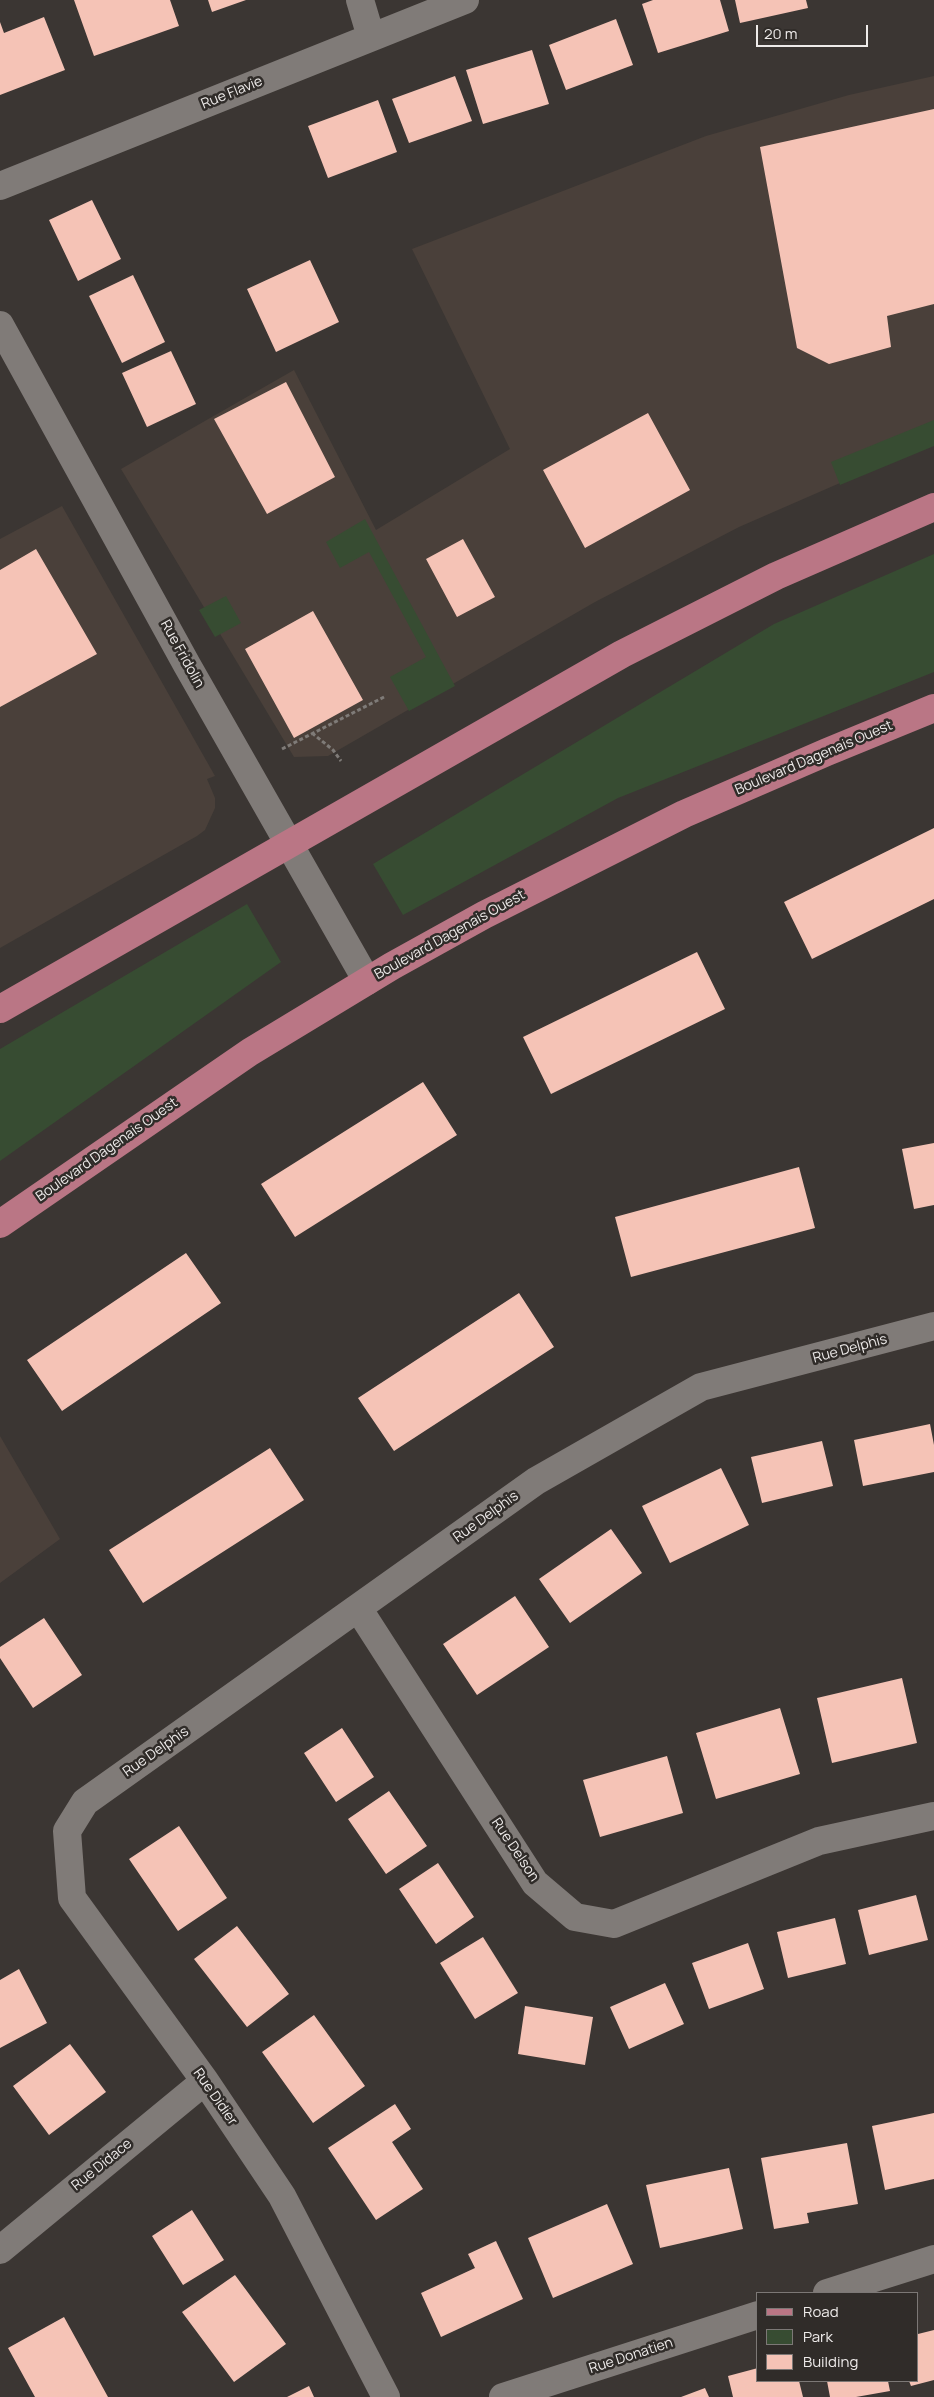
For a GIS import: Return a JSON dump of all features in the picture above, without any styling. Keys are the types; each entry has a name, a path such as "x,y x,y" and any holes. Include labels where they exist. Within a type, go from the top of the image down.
{"main road":[{"path":"0,1009 289,843 679,624 776,576 934,507"},
{"name":"Boulevard Dagenais Ouest","path":"0,1224 250,1052 367,981 484,915 684,814 934,708"}],"street":[{"path":"360,0 371,37"},
{"name":"Rue Flavie","path":"0,186 464,0"},
{"name":"Rue Fridolin","path":"0,325 187,665 367,981"},
{"name":"Rue Delphis","path":"84,1802 536,1482 701,1387 934,1326"},
{"name":"Rue Delson","path":"358,1608 535,1883 574,1917 614,1924 819,1841 934,1816"},
{"name":"Rue Didier","path":"84,1802 67,1831 72,1898 204,2081 282,2196 386,2397"},
{"name":"Rue Didace","path":"0,2250 204,2081"},
{"path":"830,2292 934,2259"},
{"name":"Rue Donatien","path":"503,2397 756,2317"}],"path":[{"path":"282,748 386,696"},
{"path":"312,734 333,750 341,761"}],"shaded area":[{"path":"934,76 934,442 739,527 595,602 328,756 294,757 121,469 294,370 376,530 510,449 412,249 706,136 849,95"},
{"path":"62,506 215,776 207,779 215,798 215,808 205,830 197,836 0,948 0,539"},
{"path":"0,1436 60,1539 0,1583"}],"green space":[{"path":"934,420 934,446 840,485 831,462"},
{"path":"365,519 455,686 409,711 390,677 426,657 369,552 340,568 326,542"},
{"path":"934,554 934,672 618,798 403,915 373,864 774,624"},
{"path":"226,596 241,623 215,637 199,610"},
{"path":"247,904 281,962 0,1161 0,1049"}],"building":[{"path":"74,0 170,0 179,26 94,56"},
{"path":"208,0 246,0 212,12"},
{"path":"653,0 720,0 729,31 658,53 642,4"},
{"path":"735,0 806,0 808,8 740,23"},
{"path":"44,17 65,70 0,95 0,22 4,33"},
{"path":"616,19 633,65 566,90 549,45"},
{"path":"532,50 549,104 483,124 466,70"},
{"path":"455,76 472,121 409,143 392,99"},
{"path":"378,100 397,152 328,178 308,126"},
{"path":"934,109 934,304 887,316 891,347 829,364 797,348 760,147"},
{"path":"92,200 121,259 78,281 49,220"},
{"path":"310,260 339,322 276,352 247,289"},
{"path":"133,275 165,342 122,363 89,296"},
{"path":"171,351 196,404 147,427 122,373"},
{"path":"286,382 335,477 267,514 214,419"},
{"path":"648,413 690,490 585,548 543,470"},
{"path":"463,539 495,597 457,617 426,559"},
{"path":"36,549 97,654 0,707 0,570"},
{"path":"313,611 363,700 294,738 245,649"},
{"path":"934,828 934,899 812,959 784,902"},
{"path":"697,952 725,1009 551,1094 523,1037"},
{"path":"423,1082 457,1135 295,1237 261,1184"},
{"path":"934,1143 934,1205 914,1209 902,1149"},
{"path":"799,1167 815,1228 631,1277 615,1217"},
{"path":"186,1253 221,1303 62,1411 27,1360"},
{"path":"519,1293 554,1347 394,1451 358,1398"},
{"path":"930,1424 934,1445 934,1472 863,1486 854,1440"},
{"path":"822,1441 833,1486 762,1503 751,1457"},
{"path":"270,1448 304,1500 143,1603 109,1550"},
{"path":"721,1468 749,1525 670,1563 642,1506"},
{"path":"611,1529 642,1573 570,1623 539,1579"},
{"path":"515,1596 549,1647 477,1695 443,1644"},
{"path":"44,1618 82,1675 33,1708 0,1658 0,1647"},
{"path":"902,1678 917,1743 832,1763 817,1698"},
{"path":"780,1708 800,1774 716,1799 696,1733"},
{"path":"342,1728 374,1777 336,1802 304,1753"},
{"path":"667,1756 683,1813 600,1837 583,1780"},
{"path":"389,1791 427,1846 386,1874 348,1819"},
{"path":"179,1826 227,1898 178,1931 129,1859"},
{"path":"438,1863 474,1917 436,1944 399,1889"},
{"path":"916,1895 928,1940 869,1955 858,1910"},
{"path":"835,1918 846,1964 788,1978 777,1932"},
{"path":"237,1926 289,1994 247,2027 194,1959"},
{"path":"483,1937 518,1993 475,2019 440,1963"},
{"path":"748,1943 764,1989 709,2009 692,1963"},
{"path":"19,1969 47,2023 0,2048 0,1980"},
{"path":"665,1983 684,2024 629,2049 610,2007"},
{"path":"525,2006 593,2017 585,2065 518,2054"},
{"path":"314,2015 365,2086 313,2123 262,2052"},
{"path":"70,2044 106,2092 49,2135 13,2086"},
{"path":"395,2104 411,2129 392,2142 423,2189 376,2220 328,2148"},
{"path":"934,2113 934,2179 885,2190 872,2126"},
{"path":"847,2143 858,2204 807,2213 809,2223 774,2229 761,2158"},
{"path":"729,2168 743,2229 660,2248 646,2185"},
{"path":"607,2204 633,2264 553,2298 528,2238"},
{"path":"192,2210 224,2260 183,2285 152,2236"},
{"path":"496,2241 523,2299 441,2337 421,2293 475,2268 468,2254"},
{"path":"235,2275 286,2344 234,2382 182,2312"},
{"path":"64,2317 108,2397 35,2397 8,2348"},
{"path":"934,2330 934,2380 911,2386 909,2382 919,2382 919,2334"},
{"path":"756,2369 756,2382 799,2382 803,2397 733,2397 728,2376"},
{"path":"827,2382 888,2382 890,2391 856,2397 830,2397"},
{"path":"309,2386 314,2397 287,2397"},
{"path":"705,2388 709,2397 681,2397"}]}
